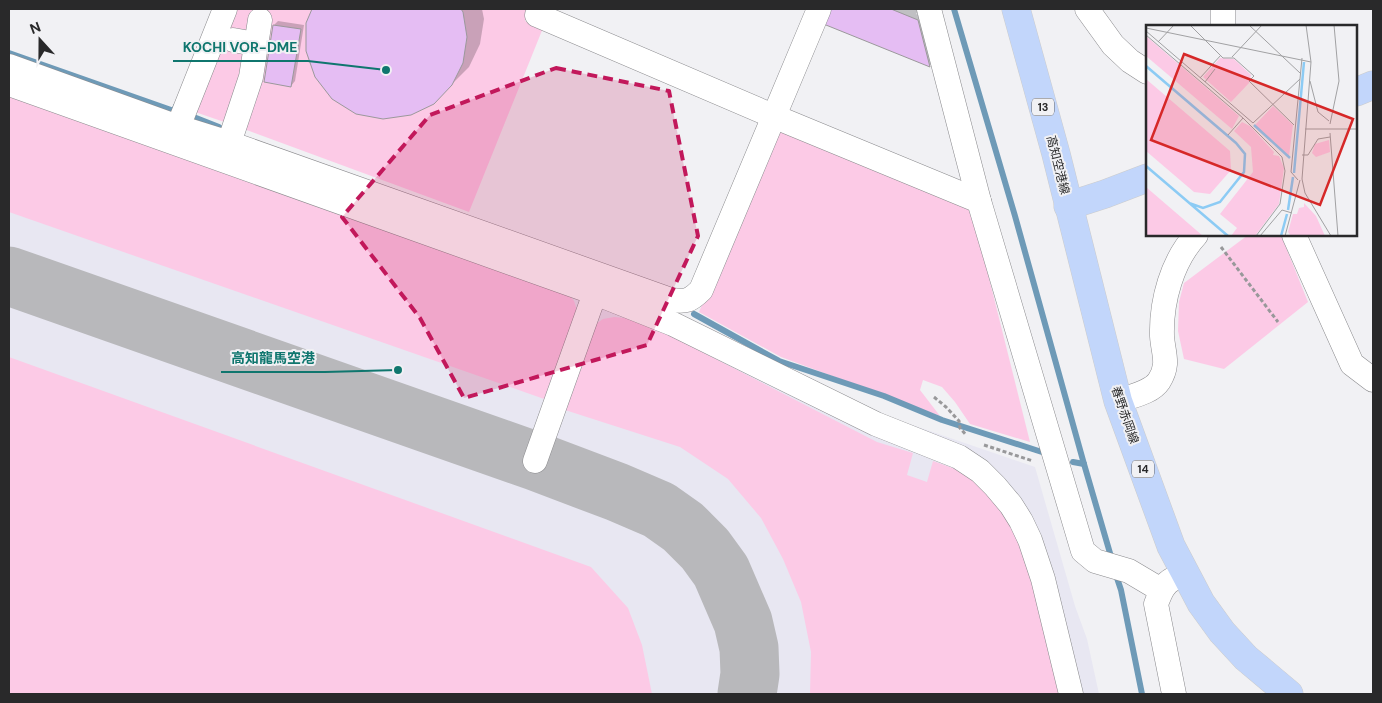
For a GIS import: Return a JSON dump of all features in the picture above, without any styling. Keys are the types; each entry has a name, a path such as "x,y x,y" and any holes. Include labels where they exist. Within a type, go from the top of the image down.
{"main road":[{"name":"高知空港線","path":"1016,9 1056,154 1068,206"},
{"path":"1357,92 1373,86"},
{"path":"1068,206 1146,178"},
{"name":"春野赤岡線","path":"1068,206 1118,401 1171,546 1201,603 1222,632 1246,658 1289,694"}],"street":[{"path":"178,126 225,9"},
{"path":"540,9 537,15 773,116 979,201"},
{"path":"9,66 671,300 682,302 692,299 701,290 819,9"},
{"path":"929,9 979,201 1084,551 1095,561 1130,571 1161,590"},
{"path":"1087,9 1113,44 1130,61 1146,71"},
{"path":"1223,9 1223,25"},
{"path":"229,143 251,77 244,42 260,20"},
{"path":"9,84 595,293 673,324 876,424 959,457 980,471 996,486 1011,505 1030,540 1043,579 1070,694"},
{"path":"1118,401 1144,392 1159,381 1166,364 1162,336 1164,301 1170,281 1180,260 1195,236"},
{"path":"1294,236 1352,364 1373,380"},
{"path":"535,461 595,293"},
{"path":"1174,694 1156,604 1161,590 1169,581 1185,573"}],"path":[{"path":"1221,247 1278,322"},
{"path":"934,396 959,421 960,428 970,438"},
{"path":"983,445 1060,470"}],"highlighted area":[{"path":"556,68 669,91 698,236 647,345 464,398 420,318 342,217 430,115"}],"shaded area":[{"path":"237,9 530,9 525,21 543,28 469,212 195,112"},
{"path":"9,73 883,415 1035,467 1075,606 1087,639 1099,694 9,694"},
{"path":"9,92 569,294 577,310 547,400 9,212"},
{"path":"777,125 971,206 1030,442 970,424 942,387 923,380 920,390 940,416 781,357 699,312"},
{"path":"1247,236 1281,236 1308,302 1224,369 1184,359 1178,331 1179,302 1184,283"},
{"path":"625,318 669,335 877,442 913,453 907,475 927,482 933,461 958,470 982,486 1022,537 1065,694 810,694 811,652 801,602 783,559 761,518 728,479 680,447 565,410 594,325 603,319"},
{"path":"9,357 591,567 628,608 642,645 652,694 9,694"}],"building":[{"path":"312,9 461,9 467,37 463,63 452,85 434,104 411,115 383,119 356,114 332,99 315,77 306,51 306,23"},
{"path":"828,9 891,9 918,20 930,67 821,23"},
{"path":"273,25 301,29 291,87 264,82"}],"waterway":[{"path":"954,9 1015,216 1112,560"},
{"path":"9,53 174,111 176,106"},
{"path":"191,116 219,127"},
{"path":"694,314 779,361 884,396 942,420 1045,453"},
{"path":"1073,462 1084,464"},
{"path":"1115,572 1121,590 1142,694"}],"taxiway":[{"path":"9,276 535,461 659,510 683,527 705,549 721,571 743,622 749,648 750,674 747,694"}],"place":[{"name":"KOCHI VOR-DME","path":"386,70"},
{"name":"高知龍馬空港","path":"398,370"}]}
